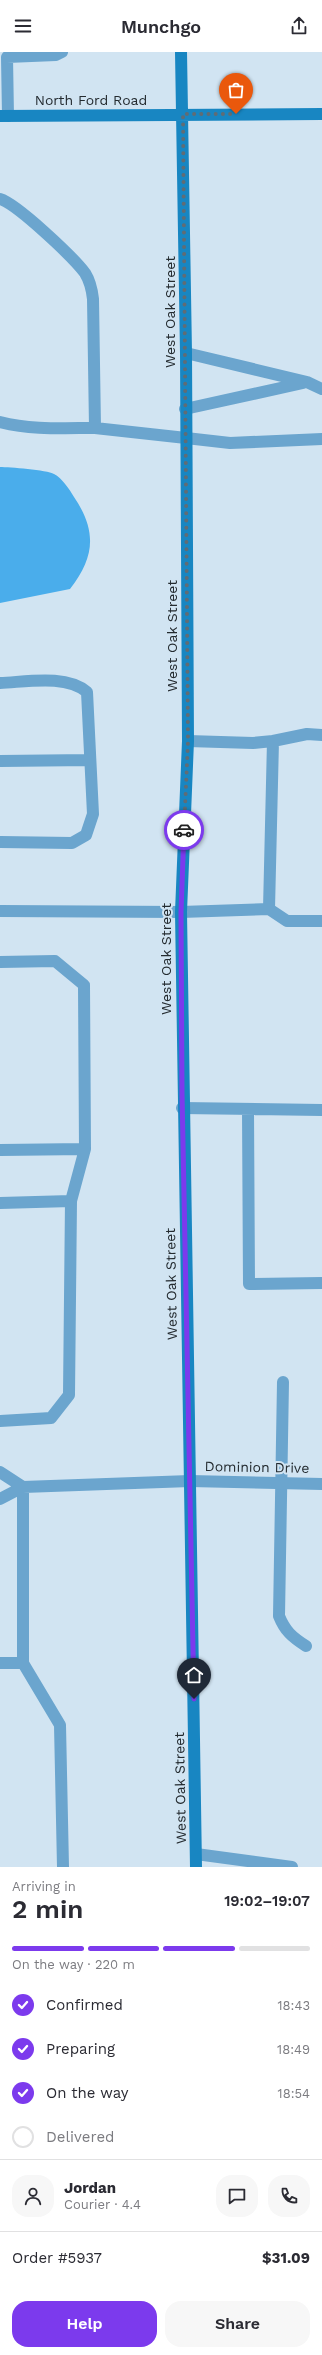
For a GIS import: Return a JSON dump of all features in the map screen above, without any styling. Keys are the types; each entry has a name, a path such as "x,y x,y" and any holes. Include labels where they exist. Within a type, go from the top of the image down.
{"main road":[{"name":"West Oak Street","path":"181,52 186,353 185,409 188,741 181,912 182,1108 196,1867"},
{"name":"North Ford Road","path":"4,116 322,114"}],"street":[{"path":"4,116 7,57 56,54 62,52"},
{"path":"0,198 17,207 74,262 88,279 93,299 95,428"},
{"path":"186,353 307,382 322,389"},
{"path":"185,409 307,382"},
{"path":"0,422 39,428 95,428 230,443 322,439"},
{"path":"0,683 57,682 78,684 87,692 93,814 86,835 72,843 0,842"},
{"path":"188,741 253,743 273,741 307,734 322,736"},
{"path":"269,909 273,741"},
{"path":"0,761 90,760"},
{"path":"0,911 181,912 269,909 287,921 322,921"},
{"path":"0,962 55,962 84,985 85,1150 71,1201 69,1395 51,1418 0,1421"},
{"path":"182,1108 322,1110"},
{"path":"248,1110 249,1284 322,1283"},
{"path":"0,1150 85,1150"},
{"path":"0,1202 71,1201"},
{"path":"283,1382 283,1483 279,1616 288,1633 306,1646"},
{"path":"0,1472 24,1487"},
{"name":"Dominion Drive","path":"24,1487 190,1481 322,1484"},
{"path":"0,1499 24,1487"},
{"path":"24,1487 24,1663 60,1725 62,1867"},
{"path":"0,1664 24,1663"},
{"path":"196,1854 292,1867"}],"water":[{"path":"0,467 36,470 54,474 66,484 81,509 87,521 90,544 84,566 70,589 0,603"}],"way so far":[{"path":"184,830 188,741 183,114 236,114"}],"route":[{"path":"184,830 181,912 182,1093 194,1699"}]}
